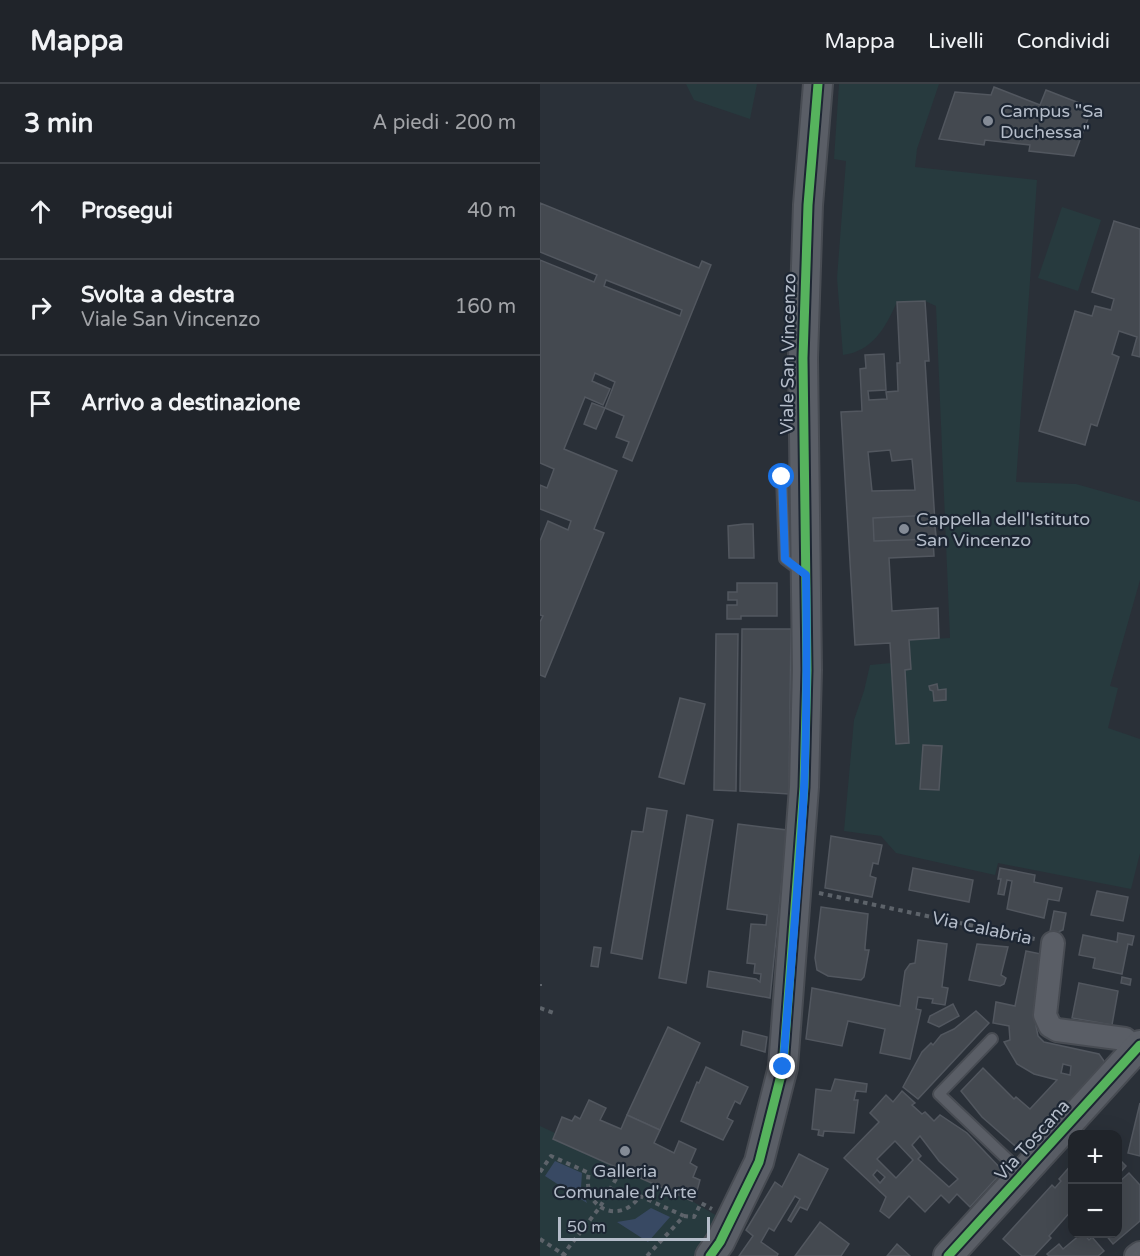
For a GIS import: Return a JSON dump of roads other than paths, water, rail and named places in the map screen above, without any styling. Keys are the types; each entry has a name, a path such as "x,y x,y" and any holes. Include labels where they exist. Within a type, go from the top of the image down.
{"street":[{"name":"Viale San Vincenzo","path":"710,1256 720,1242 759,1162 783,1067 804,787 807,670 803,358 808,205 818,84"},
{"name":"Via Calabria","path":"1053,943 1045,1015 1050,1026 1057,1030 1125,1039 1138,1048"},
{"name":"Via Toscana","path":"948,1256 1138,1048"},
{"path":"1136,1256 1140,1252"}],"lane":[{"path":"992,1039 939,1094 1023,1174"}],"water":[{"path":"555,1161 582,1173 581,1188 587,1203 545,1176"},
{"path":"651,1208 670,1217 648,1242 617,1222 635,1219"}],"place":[{"name":"Campus \"Sa Duchessa\"","path":"988,121"},
{"name":"Cappella dell'Istituto San Vincenzo","path":"904,529"},
{"name":"Galleria Comunale d'Arte","path":"625,1151"}]}
